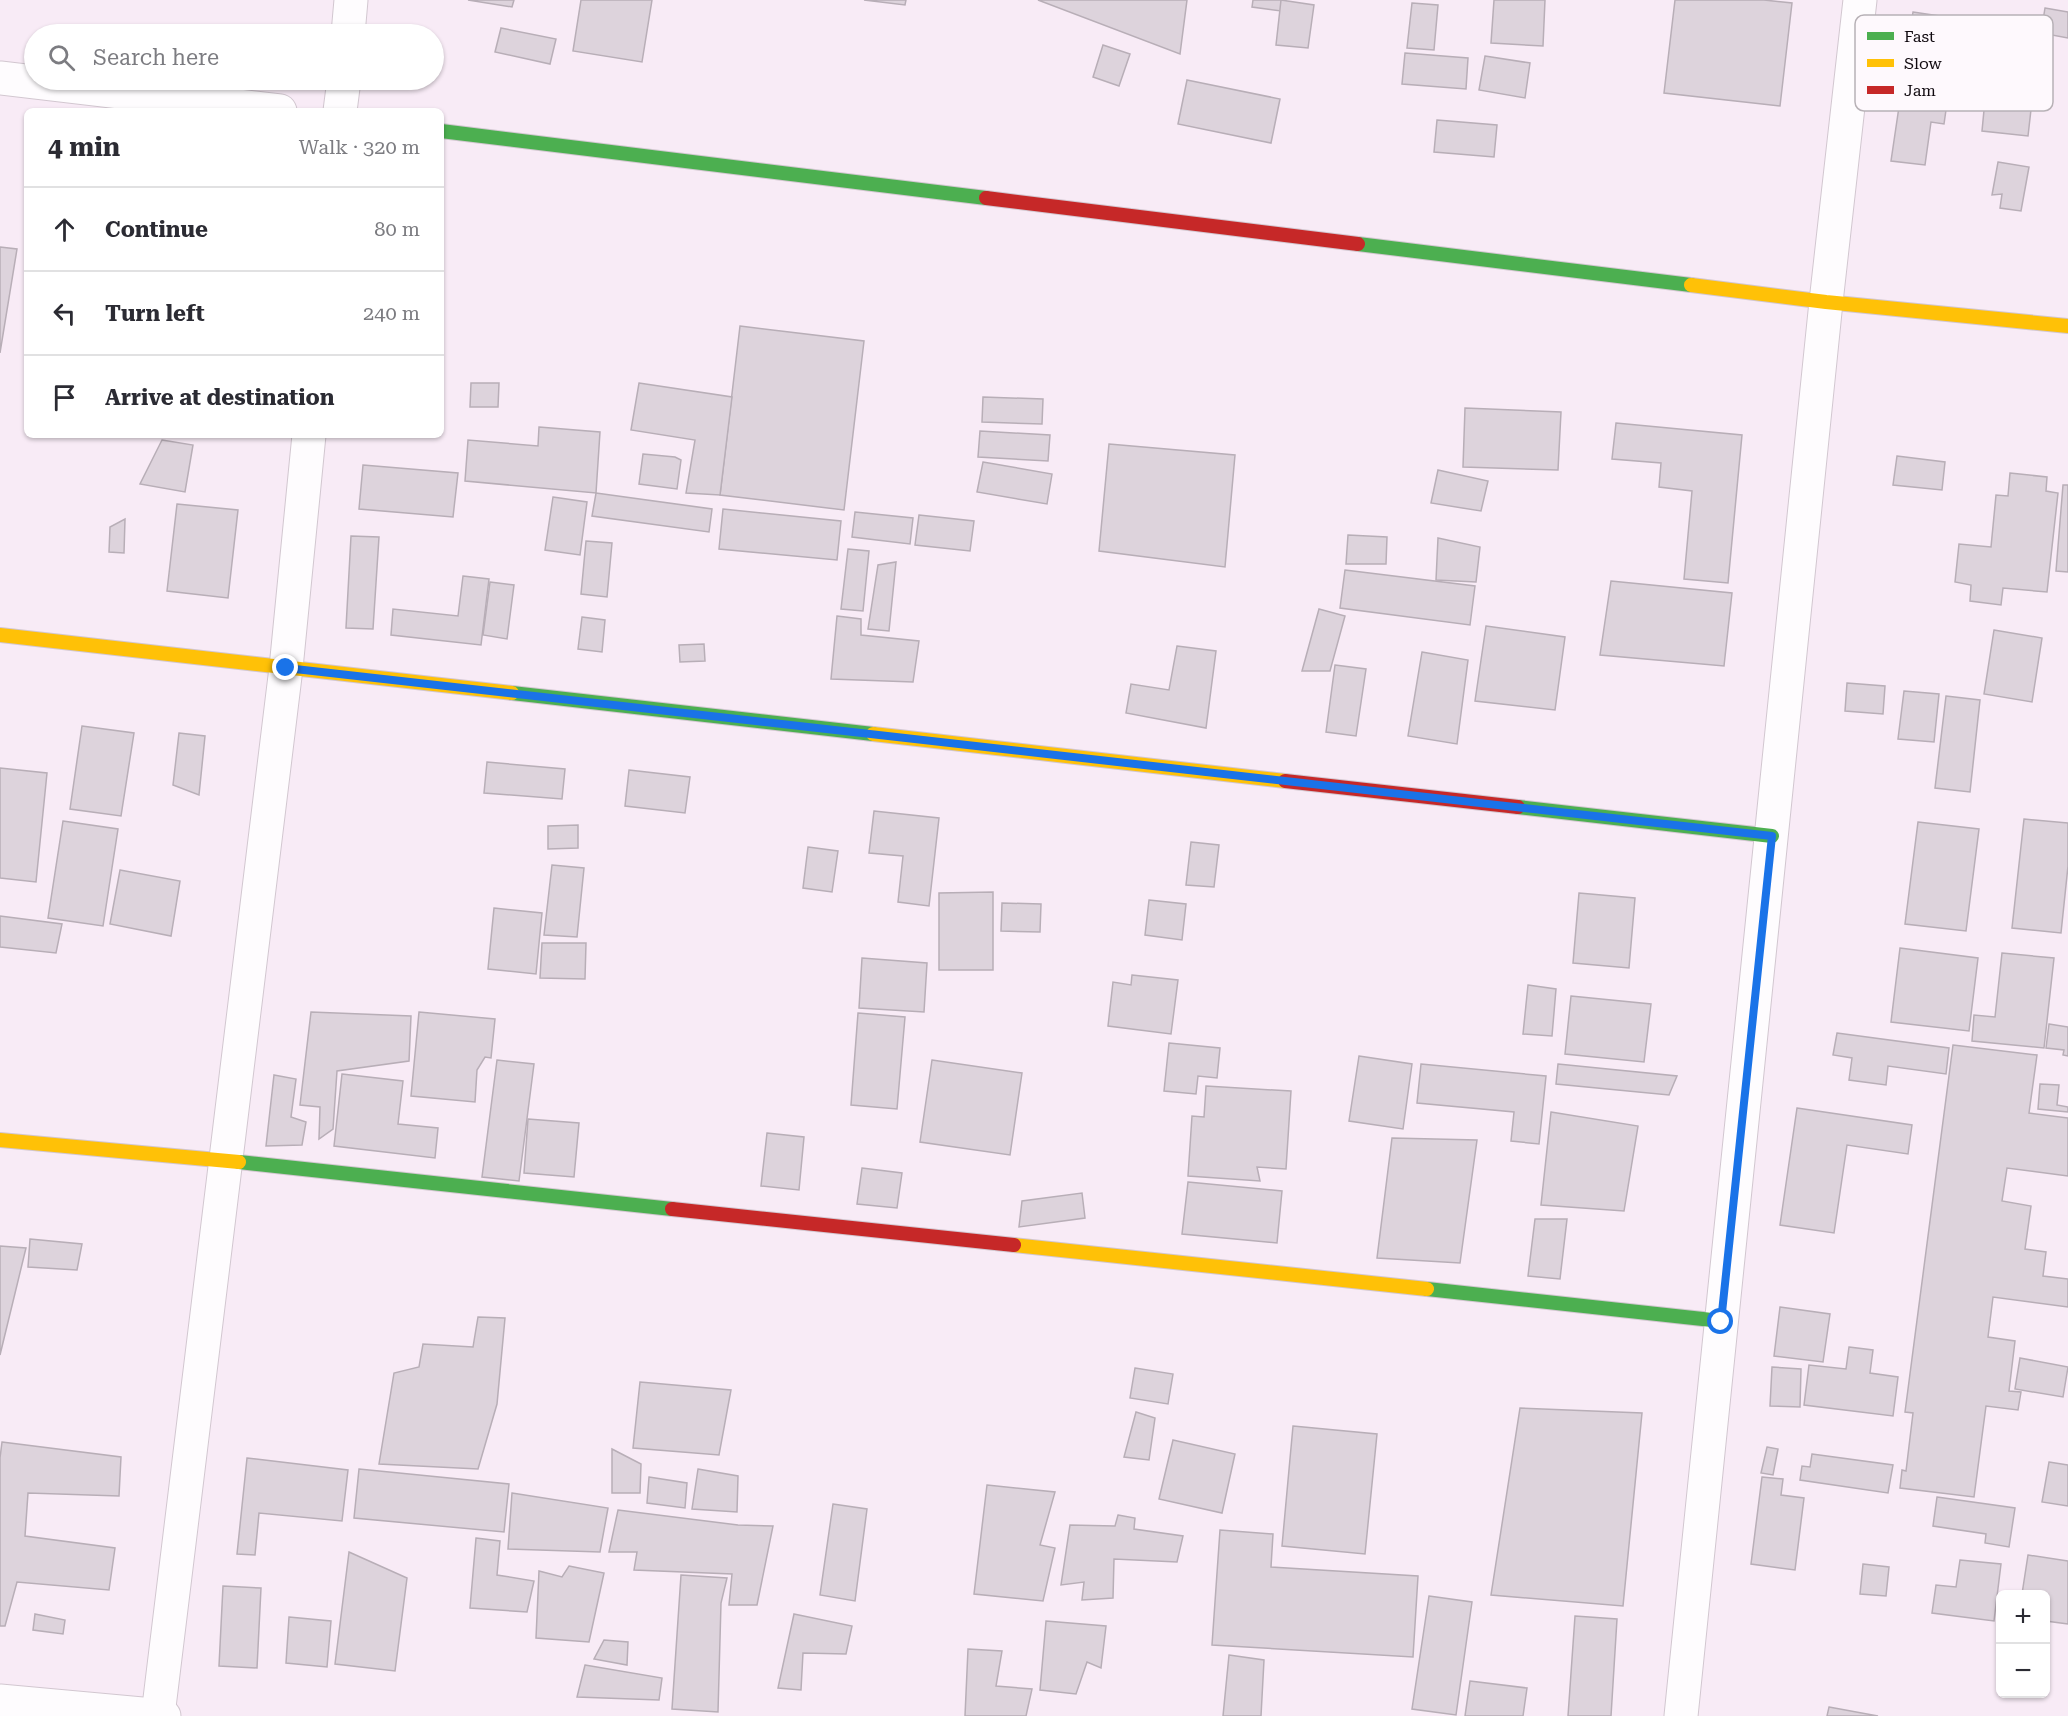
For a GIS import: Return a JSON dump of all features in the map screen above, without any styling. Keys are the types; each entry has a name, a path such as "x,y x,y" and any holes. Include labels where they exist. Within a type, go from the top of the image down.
{"street":[{"path":"349,24 351,0"},
{"path":"1858,15 1860,0"},
{"path":"1681,1716 1826,302 1855,44"},
{"path":"0,78 24,81"},
{"path":"102,90 255,108"},
{"path":"340,108 343,90"},
{"path":"444,130 1826,302 2068,327"},
{"path":"158,1715 286,668 309,438"},
{"path":"0,635 1772,836"},
{"path":"0,1140 227,1161 1721,1322"},
{"path":"0,1701 164,1716"}],"building":[{"path":"468,0 514,0 512,7"},
{"path":"581,0 652,0 642,62 573,51"},
{"path":"864,0 906,0 905,5"},
{"path":"1038,0 1187,0 1180,54"},
{"path":"1253,0 1281,0 1281,11 1252,7"},
{"path":"1281,0 1314,5 1308,48 1276,45"},
{"path":"1494,0 1545,0 1543,46 1491,43"},
{"path":"1675,0 1764,0 1792,3 1780,106 1664,93"},
{"path":"1412,3 1438,5 1434,50 1407,48"},
{"path":"2045,8 2068,12 2068,38 2053,35 2053,15 2044,15"},
{"path":"1913,12 1933,15 1913,15"},
{"path":"501,28 556,39 550,64 495,52"},
{"path":"1103,45 1130,54 1119,86 1093,77"},
{"path":"1405,53 1468,58 1466,89 1402,84"},
{"path":"1485,56 1530,63 1525,98 1479,90"},
{"path":"1187,80 1280,99 1271,143 1178,124"},
{"path":"1898,111 1946,111 1944,124 1931,122 1925,165 1891,161"},
{"path":"1984,111 2031,111 2028,136 1982,131"},
{"path":"1437,120 1497,125 1494,157 1434,152"},
{"path":"1998,162 2029,167 2021,211 2000,208 2002,194 1992,195"},
{"path":"0,247 17,249 0,353"},
{"path":"740,326 864,341 844,510 720,495"},
{"path":"471,383 499,383 498,407 470,407"},
{"path":"639,383 732,397 720,495 686,493 695,440 631,430"},
{"path":"983,397 1043,399 1042,424 982,422"},
{"path":"1465,408 1561,412 1558,470 1463,467"},
{"path":"1616,423 1742,435 1728,583 1684,579 1692,491 1659,487 1661,463 1612,459"},
{"path":"539,427 600,432 596,493 465,481 468,440 538,446"},
{"path":"980,431 1050,435 1048,461 978,457"},
{"path":"162,440 193,445 185,492 140,484"},
{"path":"1109,444 1235,455 1225,567 1099,551"},
{"path":"643,454 675,457 681,460 677,489 639,484"},
{"path":"1897,456 1945,462 1942,490 1893,485"},
{"path":"983,462 1052,474 1047,504 977,492"},
{"path":"363,465 458,473 453,517 359,509"},
{"path":"1438,470 1488,481 1481,511 1431,503"},
{"path":"2010,473 2047,477 2046,491 2058,493 2047,592 2003,588 2001,605 1970,601 1971,585 1955,582 1959,544 1991,547 1996,495 2008,496"},
{"path":"2063,485 2068,485 2068,572 2056,571"},
{"path":"596,493 712,509 709,532 592,516"},
{"path":"553,497 587,502 580,555 545,550"},
{"path":"177,504 238,510 228,598 167,591"},
{"path":"723,509 841,521 837,560 719,549"},
{"path":"855,512 913,518 910,544 852,537"},
{"path":"919,515 974,521 970,551 915,545"},
{"path":"125,519 124,553 109,552 110,527"},
{"path":"1348,535 1387,537 1386,564 1346,564"},
{"path":"351,536 379,537 373,629 346,628"},
{"path":"1438,538 1480,547 1476,582 1436,580"},
{"path":"586,541 612,543 607,597 581,594"},
{"path":"848,549 869,551 863,611 841,609"},
{"path":"896,562 889,631 868,629 878,565"},
{"path":"1345,570 1475,586 1470,625 1340,608"},
{"path":"463,576 489,579 481,645 391,635 393,609 458,616"},
{"path":"1611,581 1732,593 1724,666 1600,655"},
{"path":"490,582 514,585 507,639 483,635"},
{"path":"1319,609 1345,616 1330,671 1302,671"},
{"path":"837,616 861,619 861,635 919,641 913,682 831,679"},
{"path":"582,617 605,620 602,652 578,649"},
{"path":"1486,626 1565,637 1555,710 1475,701"},
{"path":"1994,630 2042,638 2032,702 1984,694"},
{"path":"704,644 705,661 680,662 679,645"},
{"path":"1177,646 1216,651 1206,728 1126,713 1131,684 1169,690"},
{"path":"1422,652 1468,660 1457,744 1408,736"},
{"path":"1335,665 1366,669 1356,736 1326,732"},
{"path":"1847,683 1885,686 1883,714 1845,711"},
{"path":"1904,691 1939,694 1934,742 1898,739"},
{"path":"1946,696 1980,700 1970,792 1935,788"},
{"path":"82,726 134,733 121,816 70,809"},
{"path":"179,733 205,736 199,795 173,785"},
{"path":"487,762 565,769 562,799 484,793"},
{"path":"0,768 47,773 36,882 0,878"},
{"path":"629,770 690,777 685,813 625,806"},
{"path":"874,811 939,818 929,906 898,902 903,856 869,853"},
{"path":"2024,819 2068,823 2068,866 2061,933 2012,928"},
{"path":"63,821 118,829 103,926 48,918"},
{"path":"1918,822 1979,829 1966,931 1905,924"},
{"path":"578,825 578,848 548,849 548,826"},
{"path":"1191,842 1219,845 1214,887 1186,885"},
{"path":"808,847 838,851 832,892 803,888"},
{"path":"552,865 584,868 577,937 544,935"},
{"path":"120,870 180,881 171,936 110,924"},
{"path":"993,892 993,970 939,970 939,893"},
{"path":"1579,893 1635,898 1629,968 1573,963"},
{"path":"1149,900 1186,904 1182,940 1145,935"},
{"path":"1002,903 1041,904 1040,932 1001,931"},
{"path":"494,908 542,913 536,974 488,969"},
{"path":"0,916 62,924 56,953 0,947"},
{"path":"542,943 586,943 585,979 540,978"},
{"path":"1900,948 1978,958 1969,1031 1891,1022"},
{"path":"2002,953 2054,958 2044,1048 1972,1041 1974,1015 1995,1017"},
{"path":"862,958 927,963 924,1012 859,1008"},
{"path":"1132,975 1178,980 1171,1034 1108,1026 1113,982 1131,985"},
{"path":"1528,985 1556,989 1552,1036 1523,1034"},
{"path":"1571,996 1651,1004 1644,1062 1565,1054"},
{"path":"311,1012 411,1016 409,1061 337,1071 333,1129 319,1139 320,1107 300,1105"},
{"path":"419,1012 495,1019 491,1058 485,1057 477,1070 475,1102 411,1096"},
{"path":"858,1013 905,1017 897,1109 851,1105"},
{"path":"2049,1024 2068,1027 2068,1056 2063,1055 2064,1050 2046,1048"},
{"path":"1837,1033 1949,1048 1946,1074 1888,1066 1886,1085 1849,1080 1852,1058 1833,1055"},
{"path":"1169,1043 1220,1048 1217,1078 1198,1076 1196,1094 1164,1091"},
{"path":"1953,1045 2037,1055 2029,1113 2068,1118 2068,1176 2007,1168 2002,1201 2031,1206 2025,1249 2046,1252 2043,1276 2068,1279 2068,1307 1993,1297 1988,1337 2015,1341 2009,1391 2021,1392 2018,1410 1986,1406 1974,1497 1900,1488 1902,1470 1906,1471 1913,1413 1905,1412"},
{"path":"1359,1056 1412,1064 1403,1129 1349,1121"},
{"path":"497,1060 534,1064 519,1181 482,1177"},
{"path":"932,1060 1022,1073 1010,1155 920,1142"},
{"path":"1421,1064 1546,1076 1539,1144 1511,1141 1514,1112 1417,1103"},
{"path":"1558,1064 1677,1076 1669,1095 1556,1084"},
{"path":"342,1074 403,1081 398,1124 438,1128 435,1158 334,1146"},
{"path":"274,1075 296,1079 291,1117 306,1122 302,1145 266,1146"},
{"path":"2040,1084 2059,1085 2057,1105 2068,1107 2068,1112 2038,1109"},
{"path":"1206,1086 1291,1091 1286,1169 1257,1167 1260,1181 1188,1176 1192,1116 1204,1117"},
{"path":"1797,1108 1912,1125 1908,1154 1847,1145 1834,1233 1780,1225"},
{"path":"1551,1112 1638,1126 1624,1211 1541,1205"},
{"path":"528,1119 579,1123 574,1177 524,1173"},
{"path":"767,1133 804,1137 799,1190 761,1186"},
{"path":"1392,1138 1477,1140 1460,1263 1377,1258"},
{"path":"862,1168 902,1173 897,1208 857,1204"},
{"path":"1188,1182 1282,1191 1277,1243 1182,1234"},
{"path":"1082,1193 1085,1218 1019,1227 1022,1201"},
{"path":"1535,1219 1567,1219 1560,1279 1528,1276"},
{"path":"30,1239 82,1244 77,1270 28,1267"},
{"path":"0,1246 26,1248 0,1355"},
{"path":"1780,1307 1830,1314 1823,1362 1774,1356"},
{"path":"478,1317 505,1318 497,1404 478,1469 379,1464 394,1373 419,1367 423,1344 473,1347"},
{"path":"1849,1347 1873,1350 1870,1373 1898,1377 1893,1416 1804,1405 1809,1365 1846,1369"},
{"path":"2020,1358 2068,1367 2063,1397 2015,1389"},
{"path":"1772,1367 1801,1369 1800,1407 1770,1406"},
{"path":"1135,1368 1173,1374 1168,1404 1130,1398"},
{"path":"640,1382 731,1390 719,1455 633,1448"},
{"path":"1520,1408 1642,1413 1623,1606 1491,1595"},
{"path":"1136,1412 1155,1418 1149,1460 1124,1457"},
{"path":"1293,1426 1377,1434 1365,1554 1282,1546"},
{"path":"1173,1440 1235,1454 1222,1513 1159,1499"},
{"path":"2,1442 121,1457 119,1496 28,1493 25,1536 115,1548 109,1590 17,1582 5,1626 0,1626 0,1458"},
{"path":"1767,1447 1778,1449 1773,1475 1761,1473"},
{"path":"612,1449 641,1464 640,1493 612,1493"},
{"path":"1812,1454 1893,1465 1888,1493 1800,1480 1802,1466 1810,1467"},
{"path":"247,1458 348,1470 342,1521 259,1513 255,1555 237,1554"},
{"path":"2049,1462 2068,1465 2068,1506 2042,1502"},
{"path":"359,1469 509,1484 504,1532 354,1518"},
{"path":"698,1469 738,1476 737,1512 692,1509"},
{"path":"649,1477 687,1483 685,1508 647,1503"},
{"path":"1762,1477 1783,1479 1781,1495 1804,1498 1795,1570 1751,1564"},
{"path":"987,1485 1055,1492 1040,1545 1055,1548 1043,1601 974,1594"},
{"path":"512,1493 608,1508 600,1552 508,1549"},
{"path":"1937,1497 2015,1508 2009,1547 1985,1543 1986,1534 1933,1526"},
{"path":"833,1504 867,1509 855,1601 820,1595"},
{"path":"618,1510 738,1525 773,1526 757,1605 729,1605 732,1574 634,1570 637,1552 609,1552"},
{"path":"1118,1515 1135,1518 1134,1529 1183,1536 1177,1562 1114,1559 1113,1598 1082,1600 1084,1582 1061,1585 1070,1525 1115,1526"},
{"path":"1220,1530 1273,1534 1271,1567 1418,1576 1413,1657 1212,1645"},
{"path":"476,1538 500,1541 497,1575 534,1581 527,1612 470,1608"},
{"path":"349,1552 407,1578 395,1671 335,1664"},
{"path":"2028,1555 2068,1561 2068,1624 2050,1622 2050,1590 2023,1590"},
{"path":"1960,1560 2001,1564 1994,1621 1932,1613 1936,1585 1956,1587"},
{"path":"1863,1564 1889,1567 1886,1596 1860,1594"},
{"path":"569,1566 604,1573 589,1642 536,1638 539,1571 562,1577"},
{"path":"681,1575 727,1578 721,1603 718,1712 672,1709"},
{"path":"223,1586 261,1588 257,1668 219,1666"},
{"path":"1429,1596 1472,1602 1456,1715 1412,1709"},
{"path":"35,1614 65,1620 63,1634 33,1630"},
{"path":"794,1614 852,1626 846,1654 803,1653 801,1690 778,1688"},
{"path":"1575,1616 1617,1619 1611,1716 1568,1716"},
{"path":"289,1617 331,1621 327,1667 286,1663"},
{"path":"1046,1621 1106,1626 1101,1668 1087,1662 1076,1694 1040,1690"},
{"path":"604,1640 628,1642 627,1665 594,1659"},
{"path":"968,1649 1002,1651 996,1686 1032,1689 1026,1716 965,1716"},
{"path":"1229,1655 1264,1660 1261,1716 1223,1716"},
{"path":"585,1665 662,1678 659,1700 577,1697"},
{"path":"1470,1681 1527,1688 1523,1716 1465,1716"},
{"path":"1829,1707 1878,1716 1827,1716"}],"traffic: fast":[{"path":"444,131 986,198"},
{"path":"1358,244 1691,285"},
{"path":"512,693 873,734"},
{"path":"1518,807 1772,836"},
{"path":"239,1162 672,1209"},
{"path":"1427,1289 1721,1321"}],"traffic: slow":[{"path":"1691,285 1826,302 2068,326"},
{"path":"0,635 512,693"},
{"path":"873,734 1285,781"},
{"path":"0,1140 239,1162"},
{"path":"1014,1245 1427,1289"}],"traffic: jam":[{"path":"986,198 1358,244"},
{"path":"1285,781 1518,807"},
{"path":"672,1209 1014,1245"}],"route":[{"path":"286,668 1772,836 1721,1322"}]}
